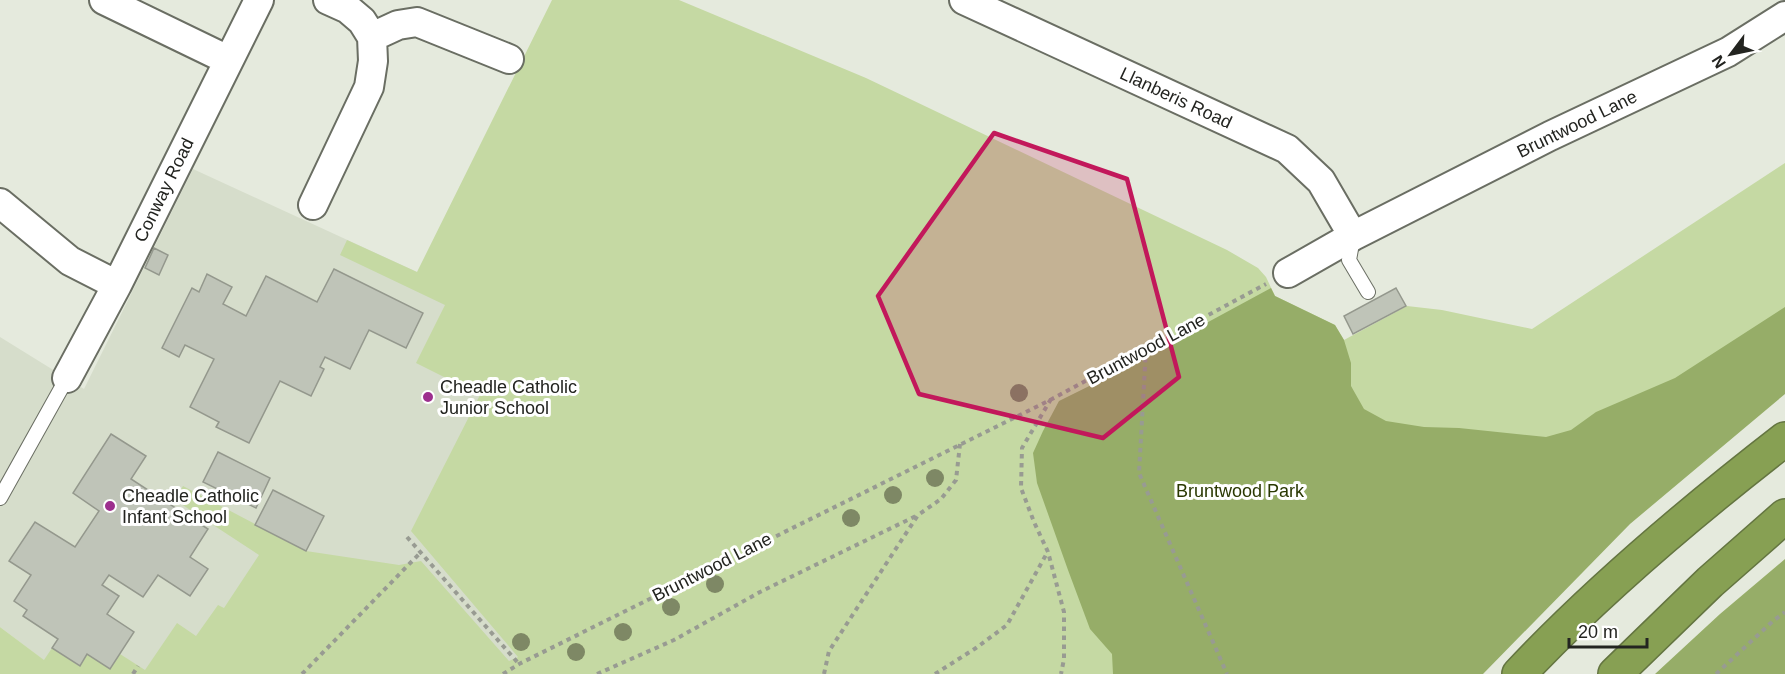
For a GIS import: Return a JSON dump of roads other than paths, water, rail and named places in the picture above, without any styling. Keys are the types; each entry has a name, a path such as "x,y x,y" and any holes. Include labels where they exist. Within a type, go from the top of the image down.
{"highway":[{"path":"1519,674 1602,592 1672,530 1785,439"},
{"path":"1615,674 1701,590 1785,516"}],"street":[{"path":"104,0 228,60"},
{"name":"Conway Road","path":"67,378 117,285 260,0"},
{"path":"313,205 369,87 373,61 372,37 362,21 348,9 328,0"},
{"name":"Llanberis Road","path":"964,0 1287,149 1321,181 1353,236"},
{"name":"Bruntwood Lane","path":"1288,273 1353,236 1550,136 1728,52 1785,16"},
{"path":"372,37 398,25 417,22 509,59"},
{"path":"0,203 70,261 117,285"}],"lane":[{"path":"1353,236 1349,260 1368,292"},
{"path":"0,498 67,378"}],"place":[{"name":"Cheadle Catholic Junior School","path":"428,397"},
{"name":"Cheadle Catholic Infant School","path":"110,506"}],"park label":[{"name":"Bruntwood Park","path":"1240,491"}]}
